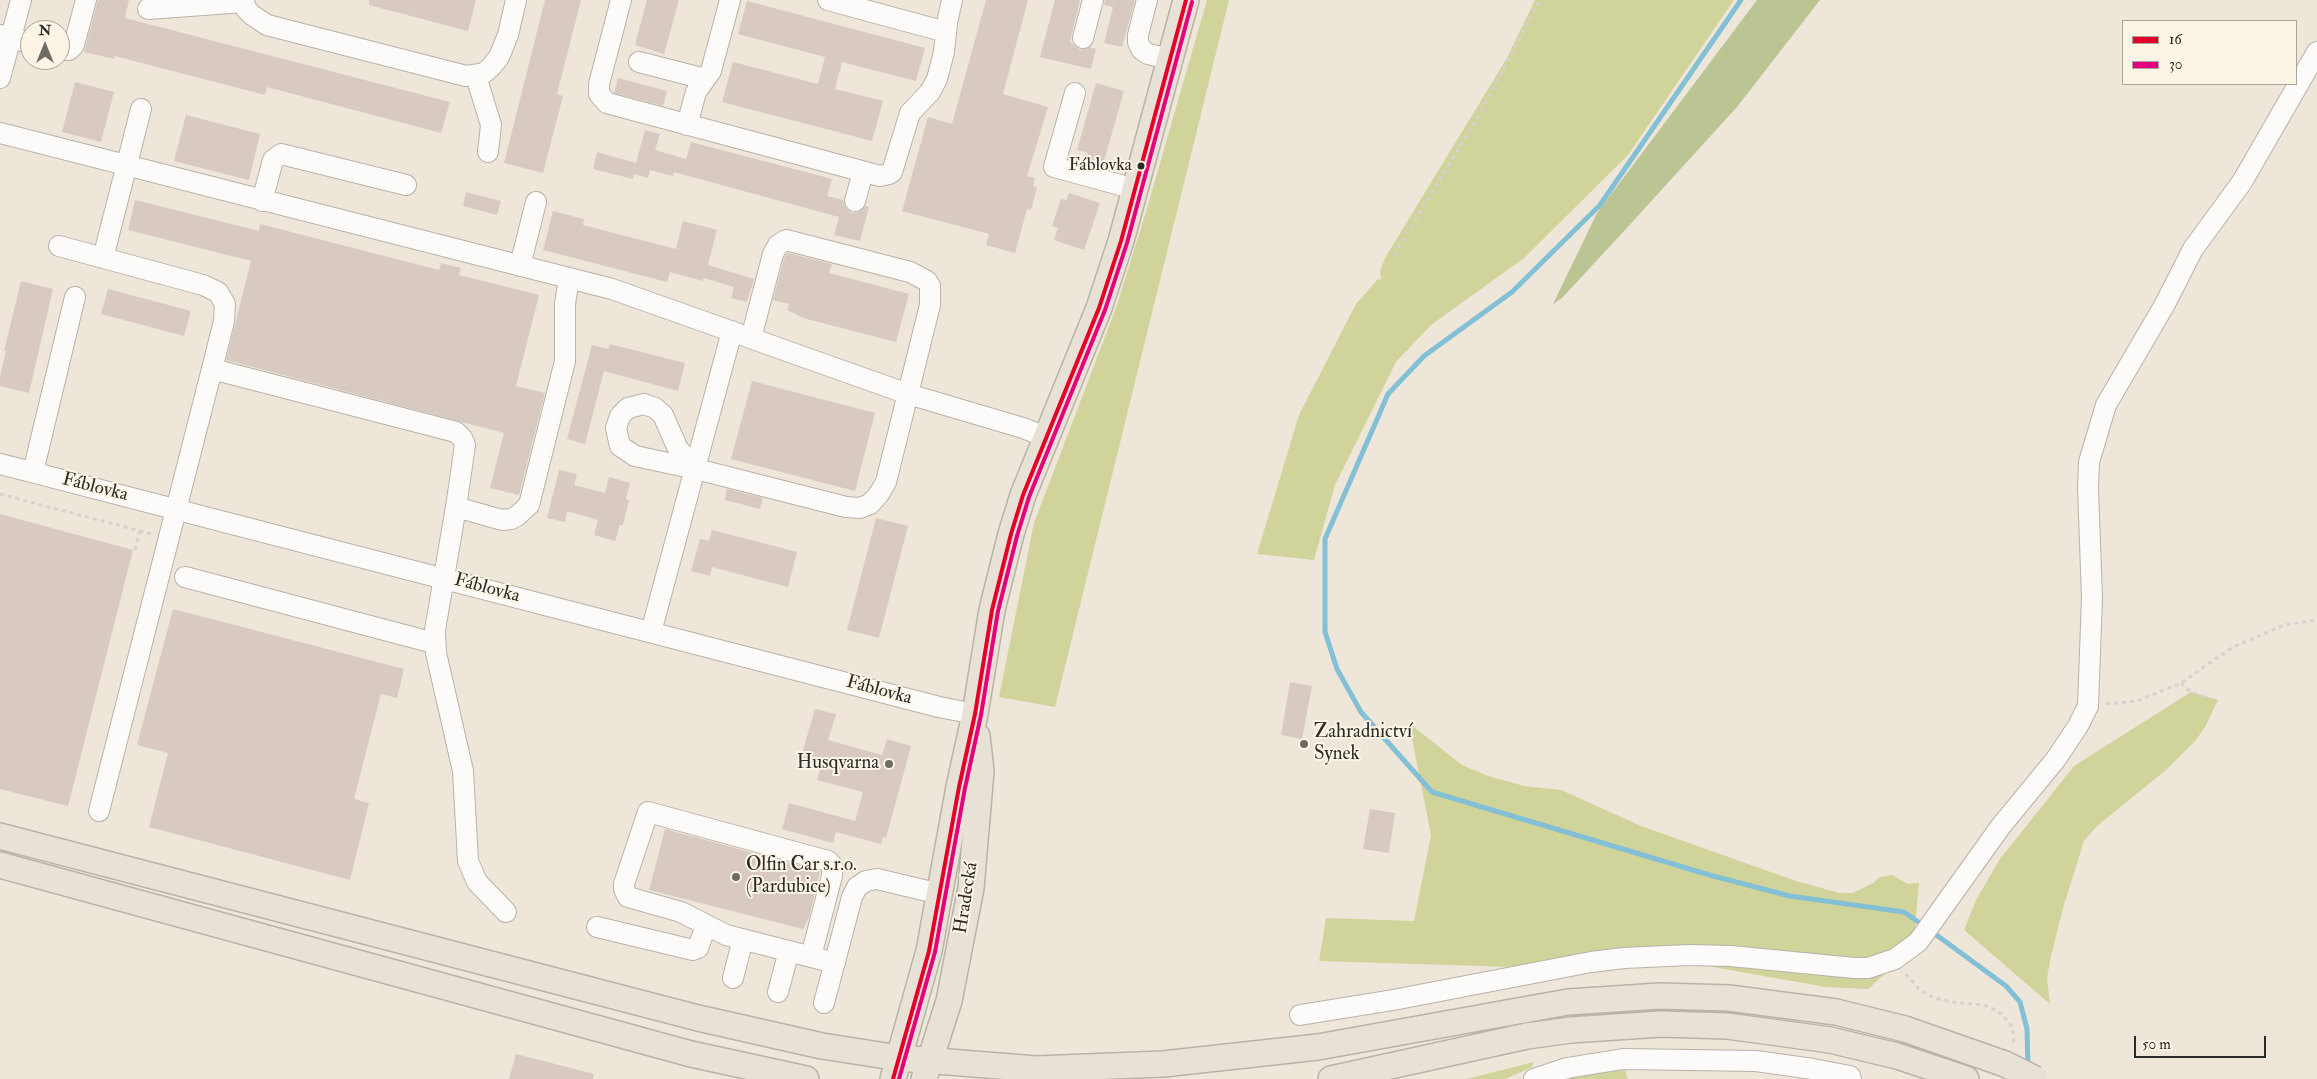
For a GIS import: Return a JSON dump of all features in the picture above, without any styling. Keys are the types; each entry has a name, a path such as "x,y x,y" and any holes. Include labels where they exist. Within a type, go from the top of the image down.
{"main road":[{"name":"Hradecká","path":"896,1068 920,987 975,714 992,610 1011,534 1023,496 1099,308 1121,240 1186,0"},
{"name":"Hradecká","path":"928,1070 949,1001 971,888 980,771 975,714"},
{"path":"0,836 698,1018 822,1046 896,1068 928,1070 1036,1070 1163,1064 1318,1046 1568,1002 1660,996 1729,998 1836,1012 2010,1057 2035,1079"},
{"path":"0,865 691,1054 796,1078"},
{"path":"1334,1079 1527,1036 1589,1028 1661,1024 1726,1026 1830,1040 1897,1056 1966,1079"}],"street":[{"path":"0,78 5,36 21,0"},
{"path":"70,50 74,45 86,0"},
{"path":"148,9 244,1 252,16 267,25 453,74 476,76 488,71 499,56 508,34 516,0"},
{"path":"621,0 599,84 600,97 611,105 880,176 892,172 910,113 930,92 937,79 944,52 952,0"},
{"path":"687,126 696,92 713,64 730,0"},
{"path":"828,0 946,32"},
{"path":"1083,38 1093,0"},
{"path":"1147,0 1138,34 1138,42 1141,49 1148,54 1170,59"},
{"path":"5,36 20,40"},
{"path":"1300,1015 1393,1000 1591,962 1624,958 1681,955 1732,956 1868,968 1895,959 1918,942 2001,826 2056,759 2078,726 2088,706 2092,598 2089,462 2106,405 2165,304 2193,249 2242,182 2317,52"},
{"path":"639,62 704,79"},
{"path":"476,76 491,125 488,152"},
{"path":"1075,94 1054,168 1135,190"},
{"path":"103,258 141,109"},
{"path":"0,133 612,289 908,394 1023,428 1046,437"},
{"path":"262,201 273,160 281,154 406,185"},
{"path":"855,201 863,172"},
{"path":"520,266 536,202"},
{"path":"696,469 846,507 860,508 870,504 886,482 931,294 927,281 910,272 796,241 782,242 773,254 751,338"},
{"path":"59,246 203,285 218,292 225,304 225,312 212,369 100,811"},
{"path":"456,507 493,518 511,519 524,511 529,505 565,360 565,304 569,278"},
{"path":"33,472 75,297"},
{"path":"650,632 696,469 732,331"},
{"path":"212,369 456,432 462,438 465,445 434,643 463,771 468,861 476,882 506,912"},
{"name":"Fáblovka","path":"0,464 939,707 975,714"},
{"path":"185,577 434,643"},
{"path":"811,956 832,876 832,865 828,861 648,812 624,884 625,893 633,899 681,912 720,933 835,963"},
{"path":"824,1003 852,898 857,887 871,879 884,880 940,894"},
{"path":"597,926 693,950 698,948 706,926"},
{"path":"733,978 743,939"},
{"path":"778,992 789,951"},
{"path":"1534,1079 1566,1068 1623,1059 1756,1061 1813,1068 1850,1076 1851,1079"}],"path":[{"path":"1394,255 1478,117 1540,0"},
{"path":"0,494 169,538"},
{"path":"135,550 140,531"},
{"path":"2088,706 2137,701 2181,683 2233,648 2284,626 2317,620"},
{"path":"2181,683 2191,692 2208,698"},
{"path":"1895,959 1913,983 1926,994 1942,1000 1984,1005 1998,1011 2009,1022 2013,1030 2010,1057"}],"green space":[{"path":"1207,0 1229,0 1055,707 999,697 1034,523 1116,308 1146,212"},
{"path":"1535,0 1734,0 1628,155 1524,258 1431,325 1396,362 1335,485 1314,560 1257,554 1299,415 1356,304 1378,279 1381,280 1380,272 1385,258 1507,58"},
{"path":"1757,0 1820,0 1737,107 1562,298 1553,304 1597,213"},
{"path":"2191,692 2218,700 2205,727 2196,740 2166,770 2097,826 2084,841 2063,908 2051,956 2047,978 2050,1004 1964,930 1976,900 2000,859 2074,766"},
{"path":"1409,723 1462,765 1488,776 1524,786 1561,790 1641,826 1796,881 1840,893 1853,893 1873,883 1880,877 1892,875 1908,884 1919,883 1913,949 1868,989 1826,987 1690,963 1546,968 1319,961 1326,918 1414,921 1431,835"},
{"path":"1534,1062 1532,1067 1505,1079 1466,1079"},
{"path":"1594,1068 1625,1070 1628,1079 1563,1079"}],"building":[{"path":"98,0 129,0 125,18 450,102 441,133 267,87 265,95 115,56 114,59 84,52"},
{"path":"369,0 476,0 468,31 369,5"},
{"path":"545,0 581,0 557,94 563,96 543,173 504,163"},
{"path":"647,0 679,0 664,54 635,45"},
{"path":"986,0 1028,0 1003,94 1048,107 1027,176 1035,178 1033,186 1037,187 1031,210 1027,209 1015,253 986,245 989,234 902,211 928,117 952,124"},
{"path":"1055,0 1080,0 1070,42 1080,50 1090,47 1096,49 1091,69 1040,57"},
{"path":"1105,0 1135,0 1122,47 1104,43 1113,7 1104,5"},
{"path":"747,1 925,48 916,81 842,62 835,89 883,101 872,141 722,102 733,62 818,84 825,57 738,34"},
{"path":"618,78 667,91 663,106 614,93"},
{"path":"75,82 114,92 101,142 62,132"},
{"path":"1096,83 1124,91 1102,168 1085,163 1088,153 1077,150"},
{"path":"186,115 260,134 249,180 174,161"},
{"path":"645,130 660,134 655,150 686,159 691,142 832,179 827,196 843,200 846,209 852,213 858,212 866,206 869,207 860,241 834,235 839,217 674,172 673,176 650,170 648,178 634,174 633,179 593,169 597,152 636,163"},
{"path":"466,192 501,201 497,215 463,206"},
{"path":"1069,193 1100,203 1084,250 1054,240 1058,228 1052,226 1061,199 1066,200"},
{"path":"135,200 259,231 260,224 439,270 441,263 461,268 459,275 539,295 516,386 545,393 519,495 490,488 504,433 226,360 251,261 128,230"},
{"path":"553,211 584,219 583,225 676,249 683,221 717,230 708,265 754,279 747,302 731,298 734,287 704,278 703,281 670,272 667,282 543,250"},
{"path":"788,253 832,264 829,273 909,294 896,342 803,318 787,310 789,304 773,300 784,258"},
{"path":"21,281 53,289 29,393 0,386 0,376 6,351 4,351"},
{"path":"108,289 191,311 184,336 101,314"},
{"path":"610,344 685,363 678,391 604,371 585,444 567,439 592,345 608,349"},
{"path":"752,381 875,413 855,491 731,459"},
{"path":"559,470 577,474 574,485 605,493 609,477 630,483 626,499 629,500 623,525 620,525 615,541 594,535 598,520 567,511 565,522 547,518"},
{"path":"727,489 763,498 760,509 725,500"},
{"path":"0,514 133,550 68,806 0,789"},
{"path":"876,518 908,526 879,638 847,630"},
{"path":"712,530 797,552 788,587 712,567 710,576 691,571 700,539 709,541"},
{"path":"173,609 404,669 397,698 381,694 354,799 369,803 350,880 149,827 168,753 137,745"},
{"path":"1290,682 1312,686 1302,739 1281,735"},
{"path":"815,709 836,714 828,740 882,755 887,739 911,746 886,838 883,837 881,844 836,832 833,843 782,829 789,803 855,821 863,792 817,780 822,763 801,757"},
{"path":"1370,809 1395,813 1389,853 1363,849"},
{"name":"Olfin Car s.r.o. (Pardubice)","path":"665,829 820,871 809,918 803,929 649,890"},
{"path":"516,1054 594,1074 593,1079 509,1079"}],"waterway":[{"path":"1741,0 1600,205 1512,292 1424,356 1388,394 1325,539 1325,632 1337,669 1361,712 1432,792 1713,876 1790,896 1904,912 1924,926"},
{"path":"1931,931 2006,986 2020,1002 2027,1029 2028,1068"}],"transit line":[{"name":"16","path":"893,1079 929,951 959,787 975,714 992,610 1011,534 1023,495 1099,308 1121,241 1186,0"},
{"name":"30","path":"899,1079 935,952 965,788 981,715 998,611 1017,536 1029,497 1105,310 1127,243 1192,2"}],"place":[{"name":"Fáblovka","path":"1141,166"},
{"name":"Zahradnictví Synek","path":"1304,744"},
{"name":"Husqvarna","path":"889,764"},
{"name":"Olfin Car s.r.o. (Pardubice)","path":"736,877"}]}
